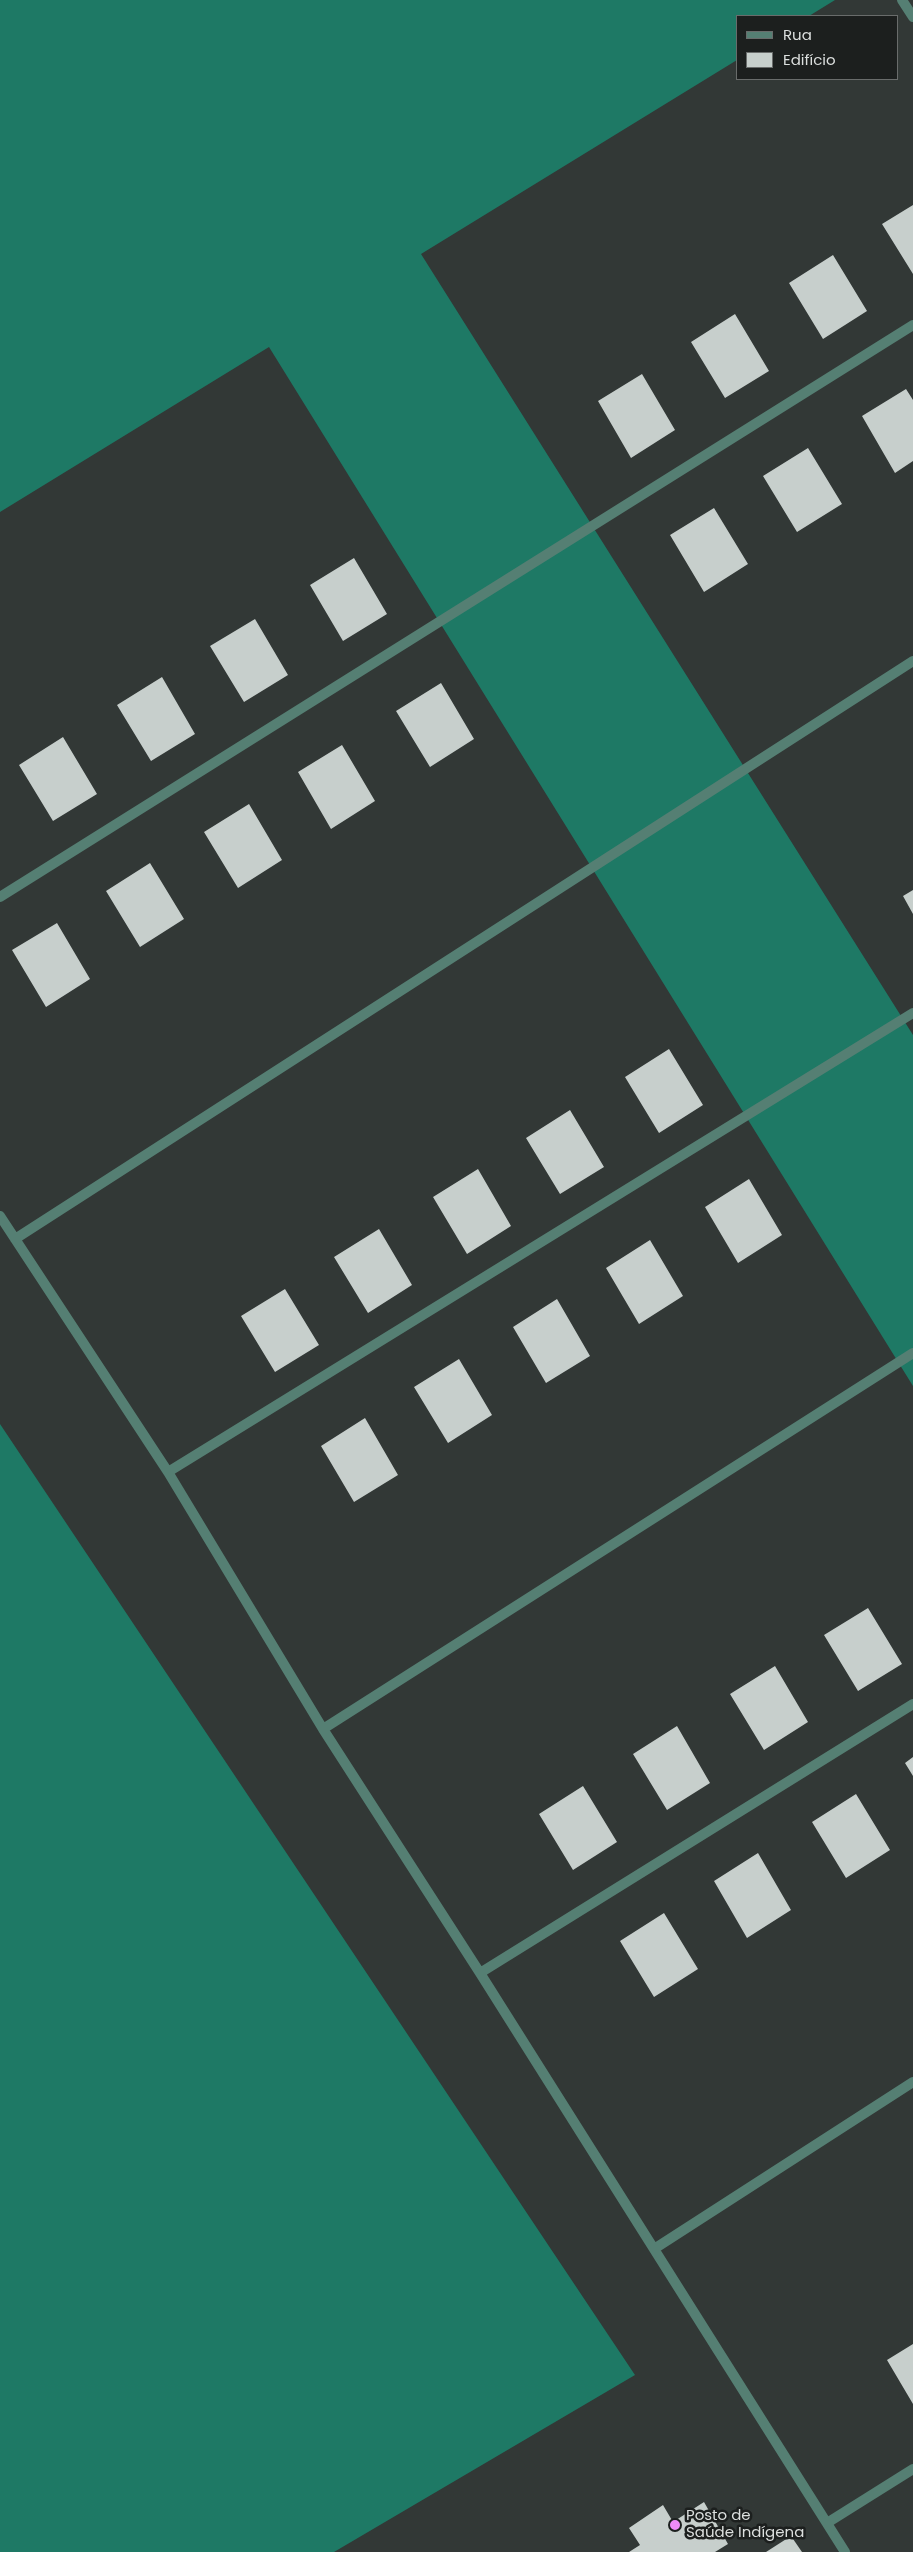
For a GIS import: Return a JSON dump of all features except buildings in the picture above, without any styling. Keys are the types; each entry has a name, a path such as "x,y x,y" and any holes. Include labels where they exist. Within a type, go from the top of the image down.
{"street":[{"path":"902,0 913,18"},
{"path":"0,897 913,325"},
{"path":"14,1239 913,661"},
{"path":"168,1472 913,1013"},
{"path":"0,1216 168,1472 323,1729 480,1973 845,2552"},
{"path":"323,1729 913,1353"},
{"path":"480,1973 913,1704"},
{"path":"654,2250 913,2082"},
{"path":"827,2523 913,2469"}],"green space":[{"path":"0,0 835,0 811,15 736,15 736,61 421,254 913,1035 913,1386 269,347 0,512"},
{"path":"0,1424 635,2375 334,2552 0,2552"}],"place":[{"name":"Posto de Saúde Indígena","path":"675,2525"}]}
